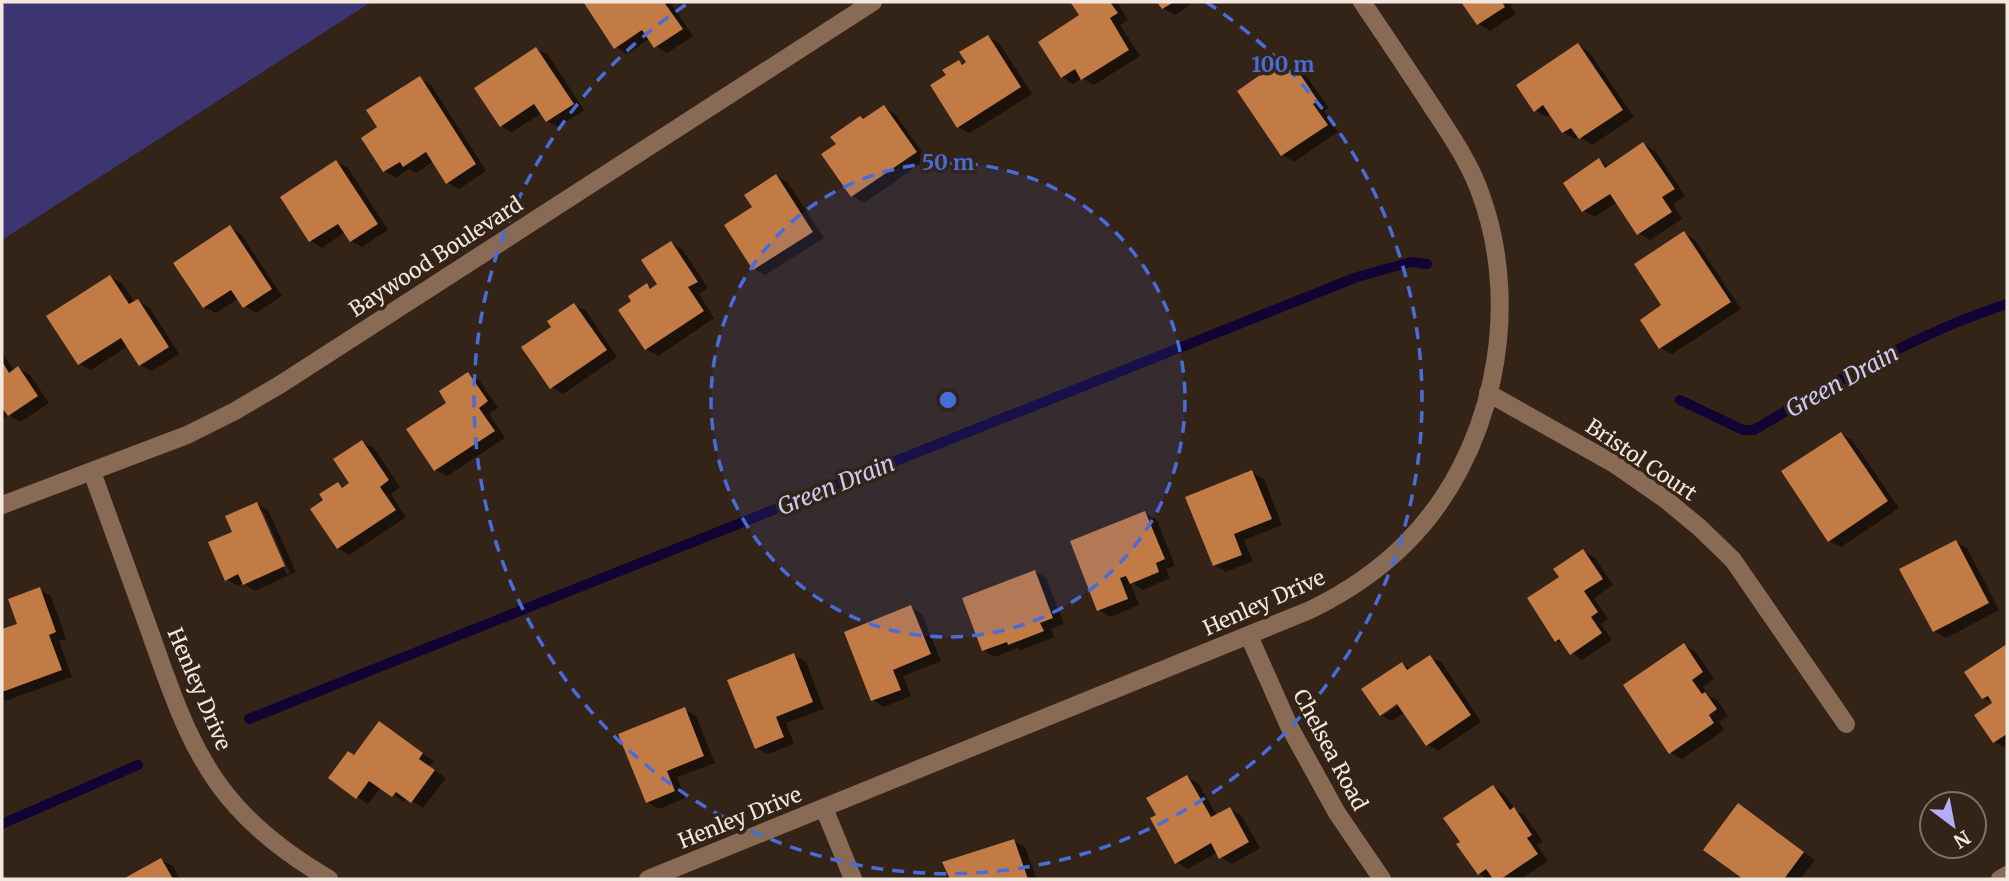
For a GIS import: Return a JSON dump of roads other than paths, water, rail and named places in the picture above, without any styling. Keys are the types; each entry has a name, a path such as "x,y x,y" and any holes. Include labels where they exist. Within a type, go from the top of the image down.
{"street":[{"name":"Baywood Boulevard","path":"2,505 187,435 235,411 873,2"},
{"name":"Henley Drive","path":"648,879 1249,636 1337,597 1373,572 1406,543 1435,510 1458,473 1476,433 1488,393 1498,343 1501,301 1495,246 1481,195 1452,137 1362,2"},
{"name":"Bristol Court","path":"1488,393 1616,465 1665,499 1700,528 1733,560 1846,724"},
{"name":"Henley Drive","path":"92,472 192,741 236,806 268,838 295,859 329,879"},
{"name":"Chelsea Road","path":"1249,636 1289,726 1337,813 1381,879"},
{"path":"824,808 853,879"},
{"path":"2000,879 2007,874"}],"waterway":[{"name":"Green Drain","path":"249,719 1357,277 1411,262 1427,264"},
{"name":"Green Drain","path":"1680,400 1743,430 1754,430 1909,344 2007,304"},
{"name":"Green Drain","path":"2,824 138,765"}]}
